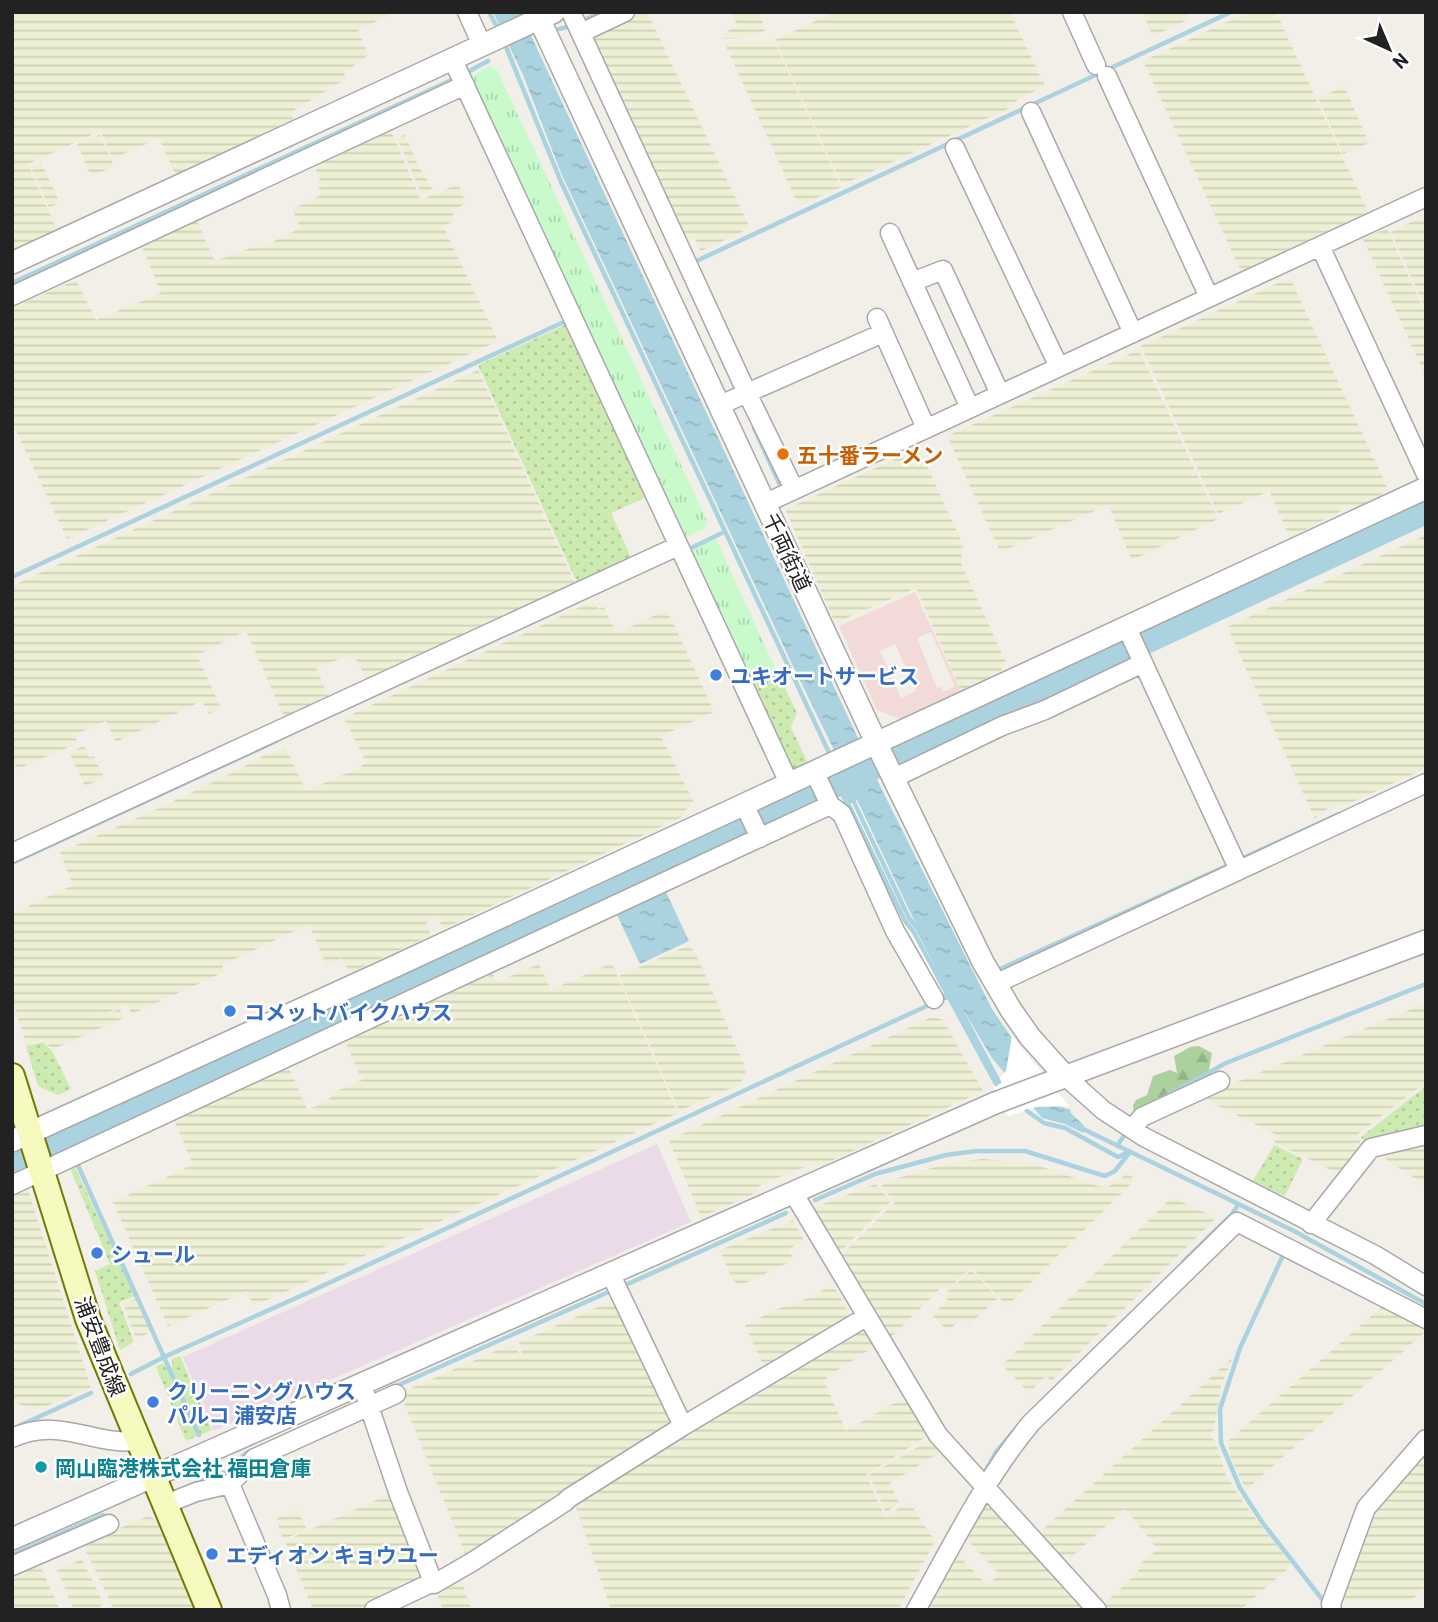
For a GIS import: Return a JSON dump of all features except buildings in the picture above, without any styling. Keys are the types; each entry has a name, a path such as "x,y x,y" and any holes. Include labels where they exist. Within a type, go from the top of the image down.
{"main road":[{"name":"浦安豊成線","path":"12,1076 32,1153 88,1319 209,1610"}],"street":[{"path":"467,12 490,41"},
{"path":"12,296 460,74 490,41 558,19 625,12"},
{"path":"1072,12 1209,297"},
{"path":"558,19 688,264 737,397 794,489"},
{"name":"千両街道","path":"558,19 737,397 766,503 870,745 894,778 995,984 1057,1080"},
{"path":"12,263 460,74"},
{"path":"460,74 789,783"},
{"path":"1031,112 1133,333"},
{"path":"955,148 1059,367"},
{"path":"766,503 1209,297 1322,251 1426,197"},
{"path":"890,233 970,408"},
{"path":"1322,251 1426,474"},
{"path":"912,282 943,270 1000,394"},
{"path":"737,397 880,326 926,428"},
{"path":"32,1153 759,835 870,745 1135,645 1426,488"},
{"path":"12,853 680,550"},
{"path":"894,778 1002,726 1064,702 1135,645"},
{"path":"1135,645 1236,864"},
{"path":"12,1185 32,1153 746,808 789,783 823,784"},
{"path":"995,984 1236,864 1426,783"},
{"path":"823,784 842,814 895,931 934,999"},
{"path":"746,808 759,835"},
{"path":"12,1539 362,1385 615,1283 794,1194 1001,1101 1426,942"},
{"path":"1057,1080 1132,1129 1253,1198 1375,1255 1426,1286"},
{"path":"1132,1129 1142,1117 1220,1081"},
{"path":"1311,1224 1371,1148 1426,1135"},
{"path":"794,1194 938,1435 1097,1610"},
{"path":"1242,1222 1253,1198"},
{"path":"916,1610 981,1483 1009,1449 1031,1423 1237,1222 1242,1222 1426,1319"},
{"path":"615,1283 683,1426"},
{"path":"374,1610 433,1582 434,1584 472,1562 683,1426 866,1317"},
{"path":"362,1385 433,1582"},
{"path":"166,1504 196,1492 230,1484 255,1458 396,1394"},
{"path":"12,1438 36,1430 51,1429 77,1431 120,1443 138,1441"},
{"path":"1332,1610 1331,1604 1366,1508 1426,1439"},
{"path":"230,1484 281,1610"},
{"path":"12,1566 108,1524"}],"shaded area":[{"path":"915,592 961,692 901,719 877,710 839,626","holes":["931,632 955,686 943,692 941,687 937,688 917,638","895,644 916,691 901,698 880,651"]},
{"path":"657,1144 691,1222 214,1431 183,1357"}],"green space":[{"path":"12,12 395,12 358,30 368,55 344,73 346,79 291,112 294,122 176,176 159,138 113,159 100,131 28,164 58,232 12,254"},
{"path":"642,12 651,20 750,228 701,251 695,239 683,242 589,37"},
{"path":"731,12 758,12 766,30 744,38 724,39 722,34 738,26"},
{"path":"835,12 1010,12 1045,86 1017,100 1012,107 842,185 775,40"},
{"path":"1142,12 1186,12 1189,19 1153,36"},
{"path":"1248,12 1276,12 1368,212 1241,271 1143,61"},
{"path":"774,41 841,187 801,205 797,202 724,42"},
{"path":"490,66 497,70 708,523 704,529 684,538 471,76"},
{"path":"1344,86 1369,143 1343,154 1318,98"},
{"path":"390,129 421,200 458,184 466,203 455,210 453,215 456,220 443,226 498,341 67,539 12,422 12,308 76,280 96,320 161,293 141,244 196,219 215,261 256,246 261,248 300,228 292,209 321,195 318,188 322,186 316,171 319,163"},
{"path":"100,135 114,166 91,176 77,144"},
{"path":"405,135 433,190 422,195 397,138"},
{"path":"41,162 60,203 49,207 31,167"},
{"path":"1426,215 1426,310 1391,232"},
{"path":"1387,228 1426,315 1426,377 1363,239"},
{"path":"1287,279 1292,282 1388,489 1375,500 1359,507 1352,505 1290,538 1269,491 1218,514 1141,346"},
{"path":"569,323 647,497 611,513 632,560 578,585 478,365"},
{"path":"1139,350 1218,519 1132,560 1108,505 1003,551 999,549 947,436"},
{"path":"478,370 575,583 571,584 572,587 491,625 489,622 483,625 483,628 368,681 353,654 316,668 330,700 285,719 246,631 197,655 221,708 209,714 202,701 116,742 106,721 78,733 78,743 17,769 12,758 12,586"},
{"path":"919,448 963,545 961,563 1007,665 1001,668 1002,671 961,691 916,588 835,623 786,511"},
{"path":"1426,535 1426,768 1346,805 1328,808 1315,819 1227,627"},
{"path":"716,539 777,672 749,685 689,552"},
{"path":"593,601 599,609 604,607 616,633 667,610 713,709 712,713 661,736 693,801 684,816 443,929 438,918 426,923 431,935 350,973 342,958 326,965 307,925 222,965 224,972 132,1014 127,1004 93,1019 120,1009 124,1018 53,1049 43,1041 45,1039 27,1045 12,1000 12,914 73,885 60,852 283,749 286,749 306,791 359,768 366,762 344,718"},
{"path":"778,673 797,713 791,727 808,763 791,771 750,686"},
{"path":"84,746 89,757 94,756 104,778 85,786 69,752"},
{"path":"689,945 696,954 746,1069 745,1076 738,1085 679,1111 619,976"},
{"path":"539,964 551,990 609,964 613,966 678,1113 254,1306 247,1291 168,1326 113,1202 190,1166 192,1162 174,1120 179,1115 288,1066 307,1109 314,1107 335,1092 362,1080 345,1041 353,1033 484,975 486,978 492,973 497,982"},
{"path":"1426,1003 1426,1082 1358,1134 1358,1146 1362,1150 1341,1175 1274,1142 1277,1135 1210,1102 1206,1095"},
{"path":"932,1017 943,1020 983,1091 820,1166 814,1163 760,1185 752,1195 701,1217 669,1140"},
{"path":"43,1042 52,1051 71,1089 58,1095 38,1086 26,1046"},
{"path":"1199,1046 1212,1053 1209,1070 1213,1074 1141,1115 1134,1113 1133,1105 1136,1100 1147,1095 1153,1076 1170,1070 1177,1073 1174,1056 1190,1047"},
{"path":"1426,1086 1426,1128 1366,1144 1361,1137"},
{"path":"1426,1141 1426,1186 1377,1153"},
{"path":"1274,1145 1303,1159 1285,1196 1253,1181"},
{"path":"982,1159 1031,1163 1098,1186 1108,1187 1127,1174 1132,1176 1133,1182 1007,1306 971,1267 948,1290 943,1286 887,1341 839,1257 895,1202 881,1187 884,1182 946,1164"},
{"path":"73,1163 135,1296 119,1302 134,1342 120,1350 95,1271 110,1264 69,1166"},
{"path":"875,1184 891,1201 836,1256 810,1209"},
{"path":"27,1187 91,1387 47,1406 30,1409 12,1401 12,1193"},
{"path":"1172,1197 1216,1218 1051,1381 1046,1376 1029,1393 1002,1365"},
{"path":"793,1220 804,1241 789,1249 794,1260 741,1285 733,1281 720,1250"},
{"path":"971,1270 998,1298 969,1325 960,1320 948,1331 932,1315 948,1300 944,1295"},
{"path":"833,1285 851,1317 767,1367 761,1361 745,1325 780,1308 792,1306"},
{"path":"136,1299 151,1332 136,1339 123,1303"},
{"path":"616,1299 677,1426 467,1558 400,1393 509,1345 515,1346 519,1353 522,1353 519,1342"},
{"path":"1385,1304 1426,1325 1426,1331 1246,1490 1230,1456 1228,1441"},
{"path":"862,1321 875,1346 824,1381 846,1431 901,1399 903,1403 909,1400 930,1434 866,1475 885,1517 909,1502 935,1541 898,1610 611,1610 573,1499"},
{"path":"180,1356 212,1430 186,1441 156,1367 163,1363 168,1370 172,1367 172,1359"},
{"path":"1233,1357 1221,1386 1214,1429 1209,1434 1216,1443 1226,1475 1245,1505 1292,1565 1240,1610 1105,1610 1103,1608 1108,1600 1138,1572 1141,1563 1158,1549 1125,1509 1070,1558 1066,1554 1062,1557 1038,1534"},
{"path":"930,1440 939,1453 890,1483 899,1503 886,1513 869,1475"},
{"path":"1426,1450 1426,1586 1412,1600 1346,1600 1338,1594 1371,1512"},
{"path":"392,1493 425,1580 362,1610 313,1610 285,1541"},
{"path":"984,1505 992,1505 1090,1610 925,1610 956,1553 986,1584 997,1576 997,1572 964,1536"},
{"path":"298,1510 307,1530 283,1539 276,1519"},
{"path":"149,1516 156,1520 194,1610 114,1610 82,1543"},
{"path":"82,1559 103,1603 98,1610 74,1610 57,1570"},
{"path":"39,1563 60,1610 12,1610 12,1575"},
{"path":"460,1578 472,1610 443,1610 436,1591"}],"water":[{"path":"493,12 520,12 883,792 992,1009 1058,1106 1071,1110 1086,1128 1083,1133 1065,1124 1042,1118 992,1058 956,998 940,1001 938,998 951,987 912,916 857,800 845,805 832,777 833,748 561,173 523,75"},
{"path":"666,892 689,941 640,964 617,915"}],"pier":[{"path":"857,801 911,917 943,974 934,979 902,922 846,806"},
{"path":"1012,1036 1069,1106 1036,1107 1008,1116 993,1086 1006,1071"},
{"path":"74,1128 70,1136 69,1155 18,1177 12,1171 12,1159"}],"waterway":[{"path":"489,12 499,31"},
{"path":"580,22 601,12"},
{"path":"692,263 1231,12"},
{"path":"559,29 572,26"},
{"path":"504,42 561,182 831,757"},
{"path":"464,74 488,61"},
{"path":"12,283 456,78"},
{"path":"12,577 568,320"},
{"path":"754,428 781,487"},
{"path":"896,757 1426,511"},
{"path":"687,550 724,532"},
{"path":"12,863 276,741"},
{"path":"12,1168 875,766"},
{"path":"852,798 909,918 917,928 999,1082"},
{"path":"847,801 905,921 913,931 996,1084"},
{"path":"1239,860 1339,814"},
{"path":"1000,969 1231,864"},
{"path":"1161,1099 1226,1063 1426,984"},
{"path":"131,1374 931,1004"},
{"path":"1027,1111 1044,1123 1065,1128 1118,1157 1129,1152"},
{"path":"1081,1128 1294,1231 1426,1304"},
{"path":"1117,1146 1123,1137"},
{"path":"815,1200 875,1174 946,1155 976,1151 1025,1151 1105,1176 1115,1171 1129,1153"},
{"path":"76,1161 199,1435"},
{"path":"1183,1262 1238,1205"},
{"path":"621,1287 786,1213"},
{"path":"1285,1251 1240,1348 1220,1409 1221,1443 1240,1488 1262,1522 1325,1603"},
{"path":"394,1387 613,1290"},
{"path":"12,1429 91,1393"},
{"path":"983,1476 996,1452 1025,1418"},
{"path":"193,1484 228,1471 246,1453 253,1450"},
{"path":"12,1555 103,1515"}],"place":[{"name":"五十番ラーメン","path":"783,454"},
{"name":"ユキオートサービス","path":"716,675"},
{"name":"コメットバイクハウス","path":"230,1011"},
{"name":"シュール","path":"97,1253"},
{"name":"クリーニングハウス パルコ 浦安店","path":"153,1402"},
{"name":"岡山臨港株式会社 福田倉庫","path":"41,1467"},
{"name":"エディオン キョウユー","path":"212,1554"}]}
